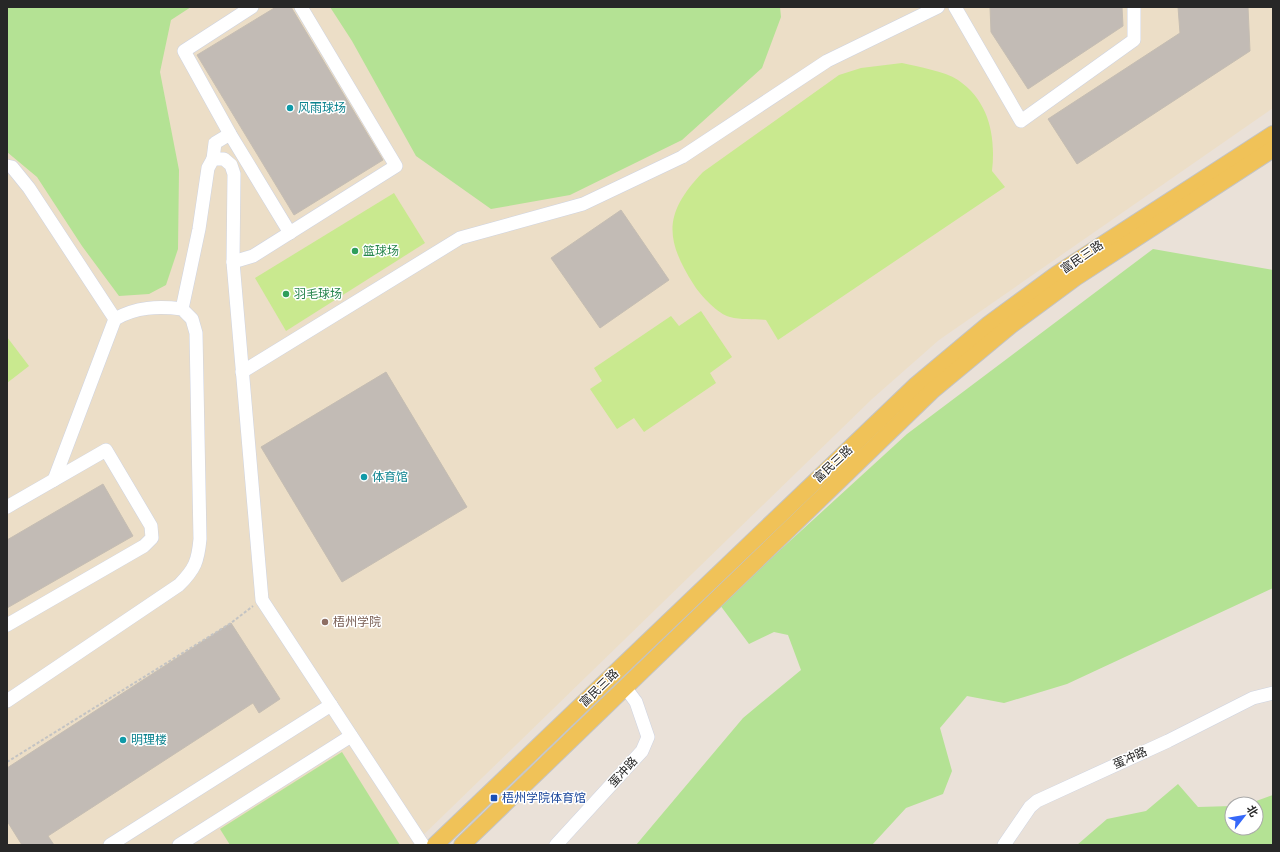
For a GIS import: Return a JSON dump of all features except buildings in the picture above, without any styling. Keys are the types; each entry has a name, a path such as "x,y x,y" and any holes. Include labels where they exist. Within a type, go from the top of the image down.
{"main road":[{"name":"富民三路","path":"435,845 921,381 989,324 1057,274 1273,134"},
{"name":"富民三路","path":"462,845 897,423 980,350 1075,278 1273,149"}],"lane":[{"path":"252,7 184,51 230,134 290,232"},
{"path":"233,262 253,256 396,166 301,7"},
{"path":"242,372 460,238 583,204 682,157 827,61 938,7"},
{"path":"955,7 1021,120 1134,40 1134,7"},
{"path":"182,309 199,229 208,168 213,159 215,143 230,134"},
{"path":"213,159 224,159 231,165 234,174 233,262 262,600 423,845"},
{"path":"7,166 12,167 29,188 115,319"},
{"path":"7,701 179,585 191,572 199,558 200,539 196,333 192,319 182,309 142,308 128,312 115,319 54,480"},
{"path":"7,507 106,450 151,526 152,538 144,546 7,625"},
{"name":"蛋冲路","path":"556,845 642,751 648,737 636,702 625,687"},
{"name":"蛋冲路","path":"1004,845 1030,807 1036,801 1175,737 1246,701 1273,693"},
{"path":"110,845 331,705"},
{"path":"179,845 351,736"}],"path":[{"path":"7,762 230,623 262,600"}],"shaded area":[{"name":"梧州学院","path":"7,7 1273,7 1273,108 939,340 872,399 413,845 7,845"}],"green space":[{"path":"7,7 191,7 171,20 160,72 179,170 178,249 166,285 149,294 119,296 82,246 37,177 7,152"},
{"path":"330,7 780,7 781,17 762,68 682,140 570,195 491,209 416,156 352,41"},
{"path":"902,63 946,74 958,80 977,98 988,120 991,132 993,145 992,171 1005,187 778,340 766,320 734,318 720,312 705,299 694,285 677,253 673,239 675,213 681,200 690,187 703,172 839,75 861,68"},
{"name":"篮球场","path":"394,193 425,243 286,331 255,278"},
{"path":"1153,249 1273,270 1273,588 1067,684 1004,703 967,696 940,728 952,771 943,794 906,808 872,845 636,845 743,718 801,670 788,635 774,632 749,644 720,605 907,434"},
{"path":"701,311 732,357 710,373 716,383 644,432 634,418 617,429 590,389 602,381 594,368 671,316 679,326"},
{"path":"7,337 29,366 7,383"},
{"path":"342,752 400,845 230,845 220,829"},
{"path":"1178,784 1198,807 1224,806 1224,836 1264,836 1264,798 1273,795 1273,845 1077,845 1107,819 1146,811"}],"place":[{"name":"风雨球场","path":"290,108"},
{"name":"篮球场","path":"355,251"},
{"name":"羽毛球场","path":"286,294"},
{"name":"体育馆","path":"364,477"},
{"name":"梧州学院","path":"325,622"},
{"name":"明理楼","path":"123,740"},
{"name":"梧州学院体育馆","path":"494,798"}]}
